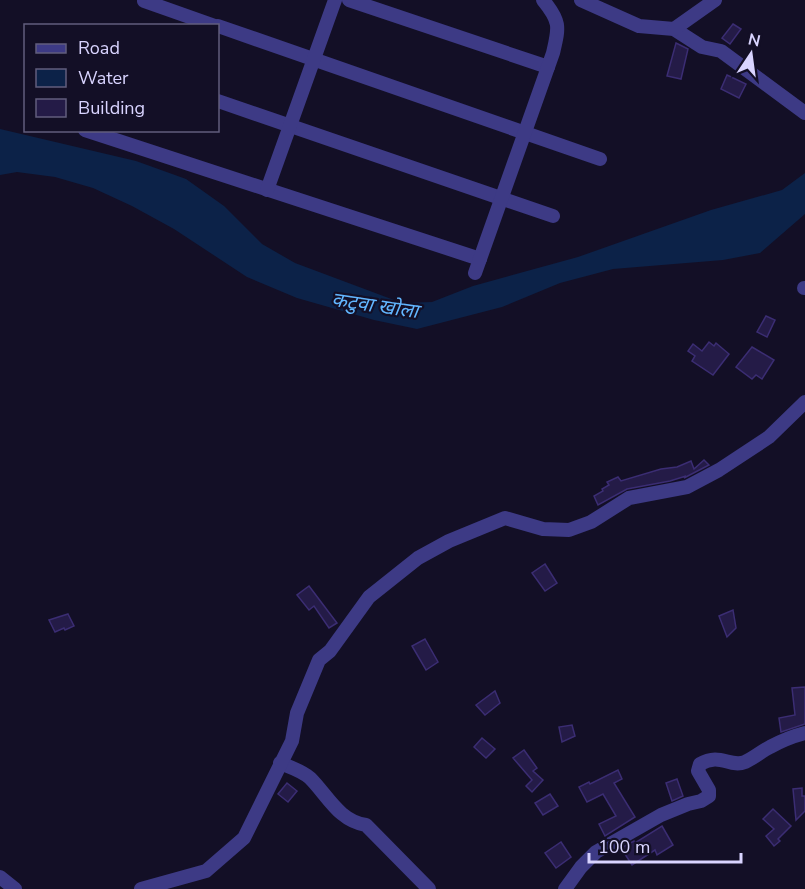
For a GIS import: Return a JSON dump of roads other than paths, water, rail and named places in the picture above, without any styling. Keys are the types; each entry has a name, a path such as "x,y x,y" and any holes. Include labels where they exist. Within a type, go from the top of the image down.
{"street":[{"path":"267,190 335,0"},
{"path":"349,0 548,67"},
{"path":"475,273 548,67 558,31 556,16 543,0"},
{"path":"581,0 639,26 674,29 702,46 721,51 805,113"},
{"path":"674,29 715,0"},
{"path":"144,1 210,24"},
{"path":"219,27 600,159"},
{"path":"219,101 553,216"},
{"path":"91,132 480,259"},
{"path":"141,889 206,871 244,838 292,741 297,713 319,660 330,651 369,597 418,558 450,541 505,518 543,529 568,530 591,522 629,498 687,487 719,470 769,437 805,402"},
{"path":"565,889 581,867 596,852 661,815 701,801 708,796 709,790 698,771 700,764 709,759 746,762 770,747 805,733"},
{"path":"280,763 308,776 339,812 354,823 366,825 429,889"},
{"path":"0,877 15,889"}],"water":[{"name":"कटुवा खोला","path":"0,129 136,161 186,179 224,206 262,244 295,263 402,303 432,302 473,286 578,257 711,210 782,190 805,173 805,214 760,253 723,260 613,269 560,283 502,307 417,329 374,320 297,298 247,277 174,229 93,188 55,177 17,172 0,175"}]}
